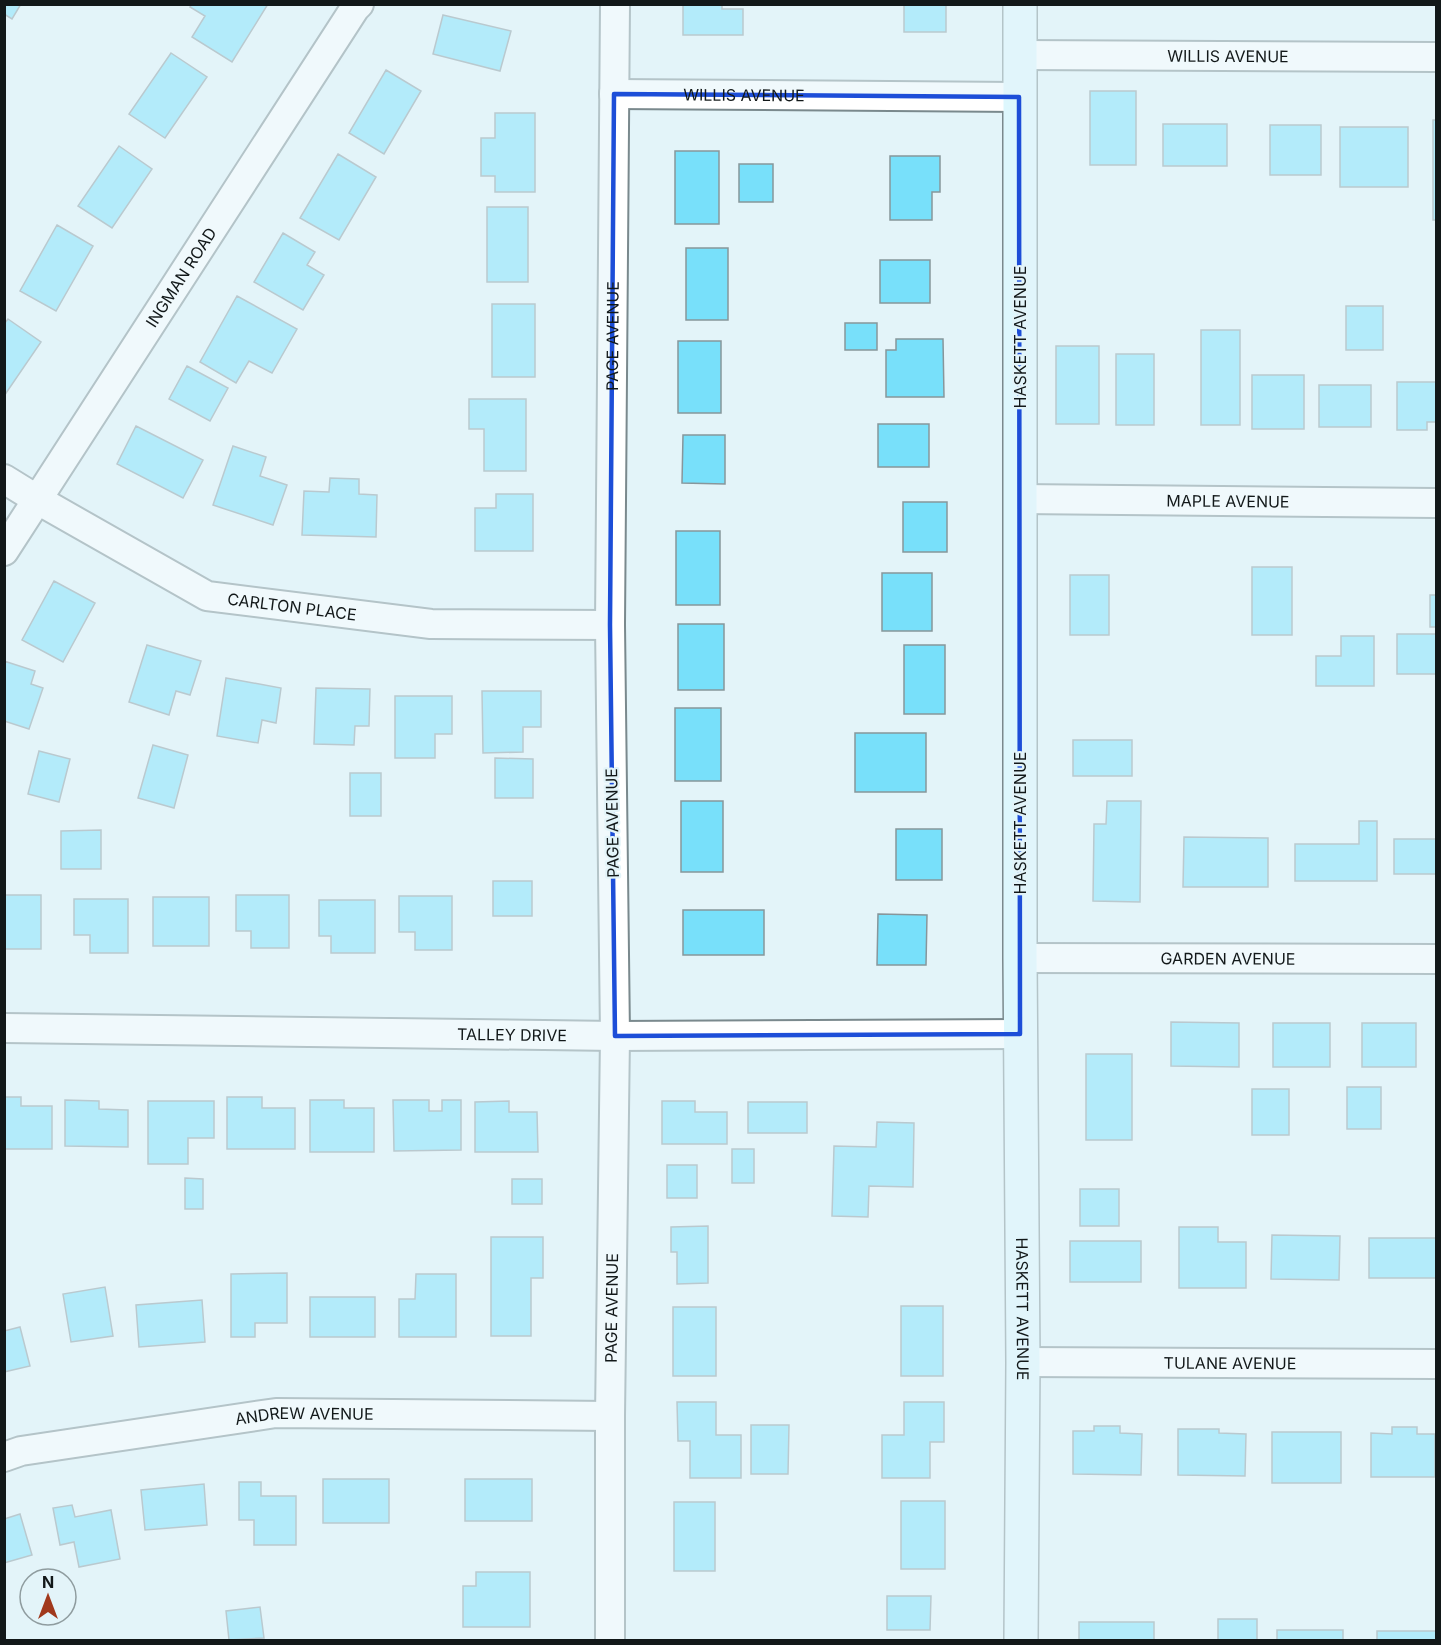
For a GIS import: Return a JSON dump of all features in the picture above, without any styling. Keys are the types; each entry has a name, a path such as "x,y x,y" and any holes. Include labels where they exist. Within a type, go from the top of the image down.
{"street":[{"name":"INGMAN ROAD","path":"4,551 359,4"},
{"name":"PAGE AVENUE","path":"610,1641 610,1416 615,1036 610,625 615,4"},
{"name":"HASKETT AVENUE","path":"1020,4 1020,1034 1023,1362 1021,1641"},
{"name":"WILLIS AVENUE","path":"1020,55 1437,57"},
{"name":"WILLIS AVENUE","path":"614,94 1019,97"},
{"name":"CARLTON PLACE","path":"4,479 207,596 431,624 610,625"},
{"name":"MAPLE AVENUE","path":"1020,499 1437,503"},
{"name":"GARDEN AVENUE","path":"1020,958 1437,959"},
{"name":"TALLEY DRIVE","path":"4,1028 615,1036 1020,1034"},
{"name":"TULANE AVENUE","path":"1023,1362 1437,1364"},
{"name":"ANDREW AVENUE","path":"4,1457 21,1452 276,1413 610,1416"}],"highlighted area":[{"path":"614,94 1019,97 1020,1034 615,1036 610,625"}],"building":[{"path":"4,4 21,4 12,19 4,14"},
{"path":"192,4 268,4 232,62 192,37 205,16 190,7"},
{"path":"683,4 722,4 722,9 743,9 743,35 683,35"},
{"path":"904,4 946,4 946,32 904,32"},
{"path":"443,15 511,31 500,71 433,54"},
{"path":"171,53 207,77 165,138 129,114"},
{"path":"386,70 421,91 384,154 349,133"},
{"path":"1090,91 1136,91 1136,165 1090,165"},
{"path":"495,113 535,113 535,192 495,192 495,176 481,176 481,138 495,138"},
{"path":"1433,120 1436,120 1436,220 1433,220"},
{"path":"1163,124 1227,124 1227,166 1163,166"},
{"path":"1270,125 1321,125 1321,175 1270,175"},
{"path":"1340,127 1408,127 1408,187 1340,187"},
{"path":"119,146 152,169 112,228 78,206"},
{"path":"675,151 719,151 719,224 675,224"},
{"path":"338,154 376,177 339,240 300,218"},
{"path":"890,156 940,156 940,192 932,192 932,220 890,220"},
{"path":"739,164 773,164 773,202 739,202"},
{"path":"487,207 528,207 528,282 487,282"},
{"path":"57,225 93,246 56,311 20,291"},
{"path":"283,233 315,252 307,265 324,275 303,310 254,282"},
{"path":"686,248 728,248 728,320 686,320"},
{"path":"880,260 930,260 930,303 880,303"},
{"path":"237,296 297,329 272,373 249,361 236,383 200,362"},
{"path":"492,304 535,304 535,377 492,377"},
{"path":"1346,306 1383,306 1383,350 1346,350"},
{"path":"8,319 41,342 4,396 4,324"},
{"path":"845,323 877,323 877,350 845,350"},
{"path":"1201,330 1240,330 1240,425 1201,425"},
{"path":"896,339 943,339 944,397 886,397 886,350 896,350"},
{"path":"678,341 721,341 721,413 678,413"},
{"path":"1056,346 1099,346 1099,424 1056,424"},
{"path":"1116,354 1154,354 1154,425 1116,425"},
{"path":"187,366 228,388 210,421 169,399"},
{"path":"1252,375 1304,375 1304,429 1252,429"},
{"path":"1397,382 1436,382 1436,422 1427,422 1427,430 1397,430"},
{"path":"1319,385 1371,385 1371,427 1319,427"},
{"path":"469,399 526,399 526,471 484,471 484,429 469,429"},
{"path":"878,424 929,424 929,467 878,467"},
{"path":"136,426 203,460 183,498 117,464"},
{"path":"683,435 725,435 725,484 682,483"},
{"path":"233,446 266,457 260,476 287,485 273,525 213,505"},
{"path":"330,478 359,479 359,494 377,495 376,537 302,535 304,491 329,492"},
{"path":"496,494 533,494 533,551 475,551 475,508 496,508"},
{"path":"903,502 947,502 947,552 903,552"},
{"path":"676,531 720,531 720,605 676,605"},
{"path":"1252,567 1292,567 1292,635 1252,635"},
{"path":"882,573 932,573 932,631 882,631"},
{"path":"1070,575 1109,575 1109,635 1070,635"},
{"path":"54,581 95,603 63,662 22,640"},
{"path":"1430,595 1436,595 1436,627 1430,627"},
{"path":"678,624 724,624 724,690 678,690"},
{"path":"1397,634 1436,634 1436,674 1397,674"},
{"path":"1341,636 1374,636 1374,686 1316,686 1316,656 1341,656"},
{"path":"147,645 201,661 190,695 176,691 169,715 129,702"},
{"path":"904,645 945,645 945,714 904,714"},
{"path":"4,661 35,671 31,684 43,688 29,729 4,721"},
{"path":"226,678 281,688 276,723 262,720 258,743 217,736"},
{"path":"316,688 370,689 369,726 355,726 354,745 314,744"},
{"path":"482,691 541,691 541,727 523,727 523,752 483,753"},
{"path":"395,696 452,696 452,734 435,734 435,758 395,758"},
{"path":"675,708 721,708 721,781 675,781"},
{"path":"855,733 926,733 926,792 855,792"},
{"path":"1073,740 1132,740 1132,776 1073,776"},
{"path":"153,745 188,755 174,808 138,798"},
{"path":"39,751 70,759 59,802 28,794"},
{"path":"495,758 533,759 533,798 495,798"},
{"path":"350,773 381,773 381,816 350,816"},
{"path":"681,801 723,801 723,872 681,872"},
{"path":"1107,801 1141,801 1140,902 1093,901 1094,824 1106,824"},
{"path":"1359,821 1377,821 1377,881 1295,881 1295,844 1359,844"},
{"path":"896,829 942,829 942,880 896,880"},
{"path":"101,830 101,869 61,869 61,831"},
{"path":"1184,837 1268,838 1268,887 1183,887"},
{"path":"1394,839 1436,839 1436,874 1394,874"},
{"path":"493,881 532,881 532,916 493,916"},
{"path":"4,895 41,895 41,949 4,949"},
{"path":"236,895 289,895 289,948 251,948 251,931 236,931"},
{"path":"399,896 452,896 452,950 415,950 415,932 399,932"},
{"path":"153,897 209,897 209,946 153,946"},
{"path":"74,899 128,899 128,953 90,953 90,935 74,935"},
{"path":"319,900 375,900 375,953 331,953 331,936 319,936"},
{"path":"683,910 764,910 764,955 683,955"},
{"path":"878,914 927,915 926,965 877,965"},
{"path":"1171,1022 1239,1023 1239,1067 1171,1066"},
{"path":"1273,1023 1330,1023 1330,1067 1273,1067"},
{"path":"1362,1023 1416,1023 1416,1067 1362,1067"},
{"path":"1086,1054 1132,1054 1132,1140 1086,1140"},
{"path":"1347,1087 1381,1087 1381,1129 1347,1129"},
{"path":"1252,1089 1289,1089 1289,1135 1252,1135"},
{"path":"4,1097 21,1097 21,1106 52,1106 52,1149 4,1149"},
{"path":"227,1097 262,1097 262,1108 295,1108 295,1149 227,1149"},
{"path":"65,1100 99,1101 99,1109 128,1110 128,1147 65,1146"},
{"path":"310,1100 344,1100 344,1108 374,1108 374,1152 310,1152"},
{"path":"393,1100 429,1100 429,1111 442,1111 442,1100 461,1100 461,1150 394,1151"},
{"path":"148,1101 214,1101 214,1138 188,1138 188,1164 148,1164"},
{"path":"509,1101 509,1112 537,1112 538,1152 475,1152 475,1102"},
{"path":"662,1101 695,1101 695,1112 727,1112 727,1144 662,1144"},
{"path":"748,1102 807,1102 807,1133 748,1133"},
{"path":"877,1122 914,1123 913,1187 869,1186 868,1217 832,1216 834,1146 876,1147"},
{"path":"732,1149 754,1149 754,1183 732,1183"},
{"path":"667,1165 697,1165 697,1198 667,1198"},
{"path":"185,1178 203,1179 203,1209 185,1209"},
{"path":"512,1179 542,1179 542,1204 512,1204"},
{"path":"1080,1189 1119,1189 1119,1226 1080,1226"},
{"path":"708,1226 708,1283 677,1284 677,1252 671,1252 671,1227"},
{"path":"1179,1227 1218,1227 1218,1242 1246,1242 1246,1288 1179,1288"},
{"path":"1272,1235 1340,1236 1339,1280 1271,1279"},
{"path":"491,1237 543,1237 543,1278 531,1278 531,1336 491,1336"},
{"path":"1369,1238 1436,1238 1436,1278 1369,1278"},
{"path":"1070,1241 1141,1241 1141,1282 1070,1282"},
{"path":"287,1273 287,1323 255,1323 255,1337 231,1337 231,1274"},
{"path":"416,1274 456,1274 456,1337 399,1337 399,1299 415,1299"},
{"path":"105,1287 113,1336 71,1342 63,1294"},
{"path":"310,1297 375,1297 375,1337 310,1337"},
{"path":"202,1300 205,1342 139,1347 136,1305"},
{"path":"901,1306 943,1306 943,1376 901,1376"},
{"path":"673,1307 716,1307 716,1376 673,1376"},
{"path":"20,1327 30,1366 4,1372 4,1331"},
{"path":"677,1402 716,1402 716,1435 741,1435 741,1478 690,1478 690,1441 678,1441"},
{"path":"904,1402 944,1402 944,1442 930,1442 930,1478 882,1478 882,1435 904,1435"},
{"path":"751,1425 789,1425 788,1474 751,1474"},
{"path":"1094,1426 1120,1426 1120,1433 1142,1434 1141,1475 1073,1474 1073,1431 1094,1431"},
{"path":"1392,1427 1417,1427 1417,1434 1435,1434 1435,1477 1371,1477 1371,1433 1392,1434"},
{"path":"1178,1429 1219,1429 1219,1433 1246,1434 1245,1476 1178,1475"},
{"path":"1272,1432 1341,1432 1341,1483 1272,1483"},
{"path":"323,1479 389,1479 389,1523 323,1523"},
{"path":"465,1479 532,1479 532,1521 465,1521"},
{"path":"239,1482 261,1482 261,1496 296,1496 296,1545 254,1545 254,1520 239,1520"},
{"path":"204,1484 207,1525 145,1530 141,1490"},
{"path":"901,1501 945,1501 945,1569 901,1569"},
{"path":"674,1502 715,1502 715,1571 674,1571"},
{"path":"72,1505 75,1517 111,1510 120,1559 79,1567 74,1542 60,1545 53,1508"},
{"path":"20,1514 32,1555 4,1563 4,1519"},
{"path":"476,1572 530,1572 530,1627 463,1627 463,1586 476,1586"},
{"path":"887,1596 931,1596 930,1630 887,1630"},
{"path":"260,1607 264,1638 229,1640 226,1611"},
{"path":"1218,1619 1257,1619 1257,1640 1218,1640"},
{"path":"1079,1622 1154,1622 1154,1640 1079,1640"},
{"path":"1277,1630 1343,1630 1343,1640 1277,1640"},
{"path":"1377,1631 1436,1631 1436,1640 1377,1640"}]}
